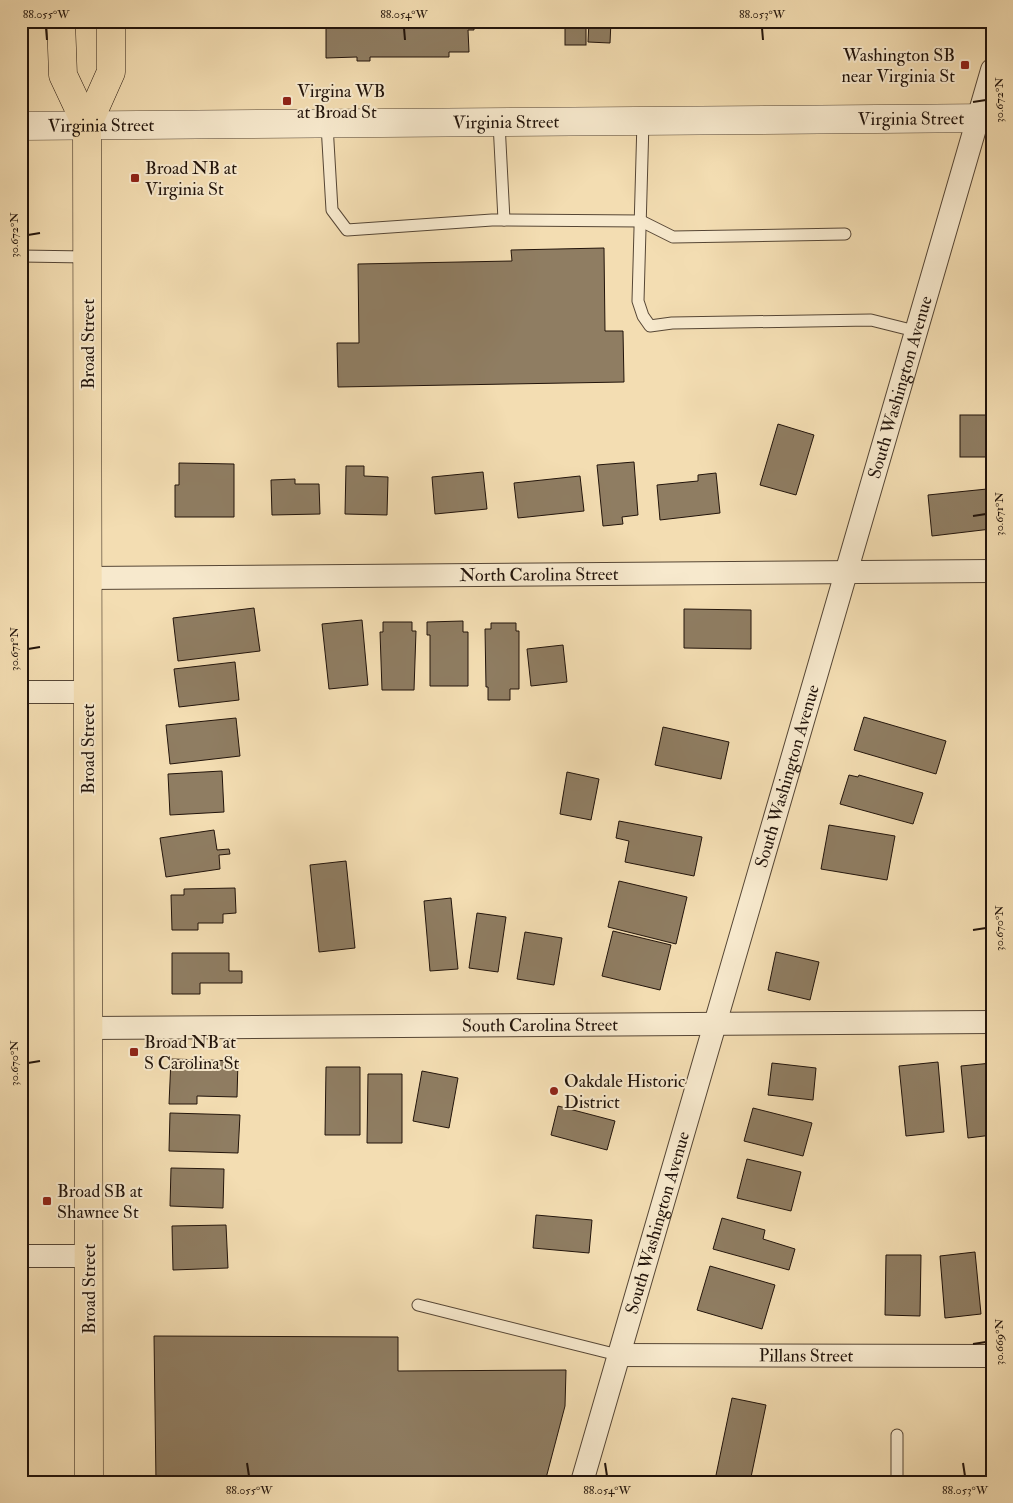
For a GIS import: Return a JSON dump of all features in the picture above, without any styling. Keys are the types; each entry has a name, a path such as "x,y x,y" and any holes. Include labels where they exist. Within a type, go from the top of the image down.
{"main road":[{"path":"61,21 63,75 87,126"},
{"name":"Broad Street","path":"89,1482 87,126 111,72 111,21"}],"street":[{"name":"South Washington Avenue","path":"582,1482 915,331 985,118 992,70"},
{"name":"Virginia Street","path":"21,126 327,125 985,118"},
{"name":"North Carolina Street","path":"87,578 992,571"},
{"path":"21,692 88,692"},
{"name":"South Carolina Street","path":"89,1028 714,1022 992,1022"},
{"path":"21,1256 89,1256"},
{"name":"Pillans Street","path":"618,1355 992,1356"}],"lane":[{"path":"643,121 638,301 643,316 650,326 672,323 871,320 915,331"},
{"path":"499,123 504,220"},
{"path":"327,125 332,210 347,230 504,220 640,221 672,237 845,234"},
{"path":"21,256 88,257"},
{"path":"418,1305 618,1355"},
{"path":"896,1482 897,1435"}],"building":[{"path":"326,21 474,21 474,30 468,30 469,52 449,52 449,57 370,57 370,61 357,61 357,57 326,58"},
{"path":"565,21 586,21 586,45 565,45"},
{"path":"589,21 611,21 610,43 588,42"},
{"path":"21,158 24,158 25,248 21,248"},
{"path":"604,248 605,331 623,331 624,382 338,387 337,343 359,343 358,264 512,261 511,250"},
{"path":"960,415 992,415 992,457 960,457"},
{"path":"778,424 814,435 796,495 760,485"},
{"path":"634,462 638,515 622,517 623,524 603,526 597,465"},
{"path":"179,463 234,464 234,517 175,517 175,485 179,485"},
{"path":"346,466 364,466 364,476 388,477 387,515 345,514"},
{"path":"483,472 487,509 435,514 432,477"},
{"path":"716,473 720,513 660,520 657,485 698,481 698,475"},
{"path":"580,476 584,511 518,518 514,483"},
{"path":"295,479 295,484 319,484 320,514 272,515 271,480"},
{"path":"987,489 991,529 932,536 928,495"},
{"path":"254,608 260,651 178,661 173,618"},
{"path":"684,609 751,610 751,649 684,648"},
{"path":"362,620 368,685 329,689 322,624"},
{"path":"463,621 463,632 468,632 468,686 430,686 430,635 427,635 427,622"},
{"path":"383,622 412,622 412,631 416,631 414,690 382,690 380,632 383,632"},
{"path":"491,623 516,623 516,631 519,631 519,689 510,689 510,700 488,700 485,629 491,629"},
{"path":"563,645 567,682 531,686 527,649"},
{"path":"235,662 239,700 179,707 174,669"},
{"path":"864,717 946,741 936,774 854,750"},
{"path":"236,718 240,756 170,764 166,725"},
{"path":"663,727 729,742 721,779 655,765"},
{"path":"222,771 224,812 170,815 168,774"},
{"path":"567,772 599,779 591,820 560,814"},
{"path":"849,775 858,777 859,775 923,793 913,824 840,804"},
{"path":"619,821 702,837 694,876 625,862 629,841 616,838"},
{"path":"829,825 895,836 887,880 821,869"},
{"path":"214,830 217,850 229,849 230,854 219,855 220,869 166,877 160,838"},
{"path":"346,861 355,948 319,952 310,865"},
{"path":"619,881 687,897 676,944 608,927"},
{"path":"235,888 236,913 223,914 223,923 198,923 198,930 172,930 171,895 184,895 184,889"},
{"path":"451,898 458,969 430,971 424,901"},
{"path":"477,913 506,917 498,972 469,968"},
{"path":"613,931 671,945 660,990 602,976"},
{"path":"525,932 562,938 554,985 517,979"},
{"path":"776,952 819,962 810,1000 768,990"},
{"path":"172,953 229,953 229,971 242,971 242,983 200,983 200,994 172,994"},
{"path":"171,1059 238,1061 237,1097 197,1096 197,1104 169,1104"},
{"path":"938,1062 944,1132 906,1136 899,1066"},
{"path":"772,1063 816,1068 813,1100 768,1095"},
{"path":"992,1063 992,1135 968,1138 961,1066"},
{"path":"326,1067 360,1067 360,1135 325,1135"},
{"path":"422,1071 458,1078 449,1128 413,1121"},
{"path":"368,1074 402,1074 402,1143 367,1143"},
{"path":"558,1106 615,1121 607,1150 551,1135"},
{"path":"753,1108 812,1123 803,1156 744,1141"},
{"path":"170,1113 240,1115 238,1153 169,1151"},
{"path":"747,1159 801,1172 791,1211 737,1198"},
{"path":"171,1168 224,1169 223,1208 170,1206"},
{"path":"536,1215 592,1220 589,1253 533,1248"},
{"path":"722,1218 765,1230 763,1239 795,1249 789,1270 713,1249"},
{"path":"226,1225 228,1268 173,1270 172,1226"},
{"path":"975,1252 981,1314 945,1318 940,1256"},
{"path":"886,1255 921,1255 920,1316 885,1315"},
{"path":"988,1262 992,1262 992,1317 988,1317"},
{"path":"710,1266 775,1285 762,1329 697,1310"},
{"path":"154,1336 398,1337 398,1371 566,1370 565,1406 545,1482 156,1482"},
{"path":"732,1398 766,1405 750,1482 715,1480"}],"place":[{"name":"Washington SB near Virginia St","path":"965,65"},
{"name":"Virgina WB at Broad St","path":"287,101"},
{"name":"Broad NB at Virginia St","path":"135,178"},
{"name":"Broad NB at S Carolina St","path":"134,1052"},
{"name":"Oakdale Historic District","path":"554,1091"},
{"name":"Broad SB at Shawnee St","path":"47,1201"}]}
